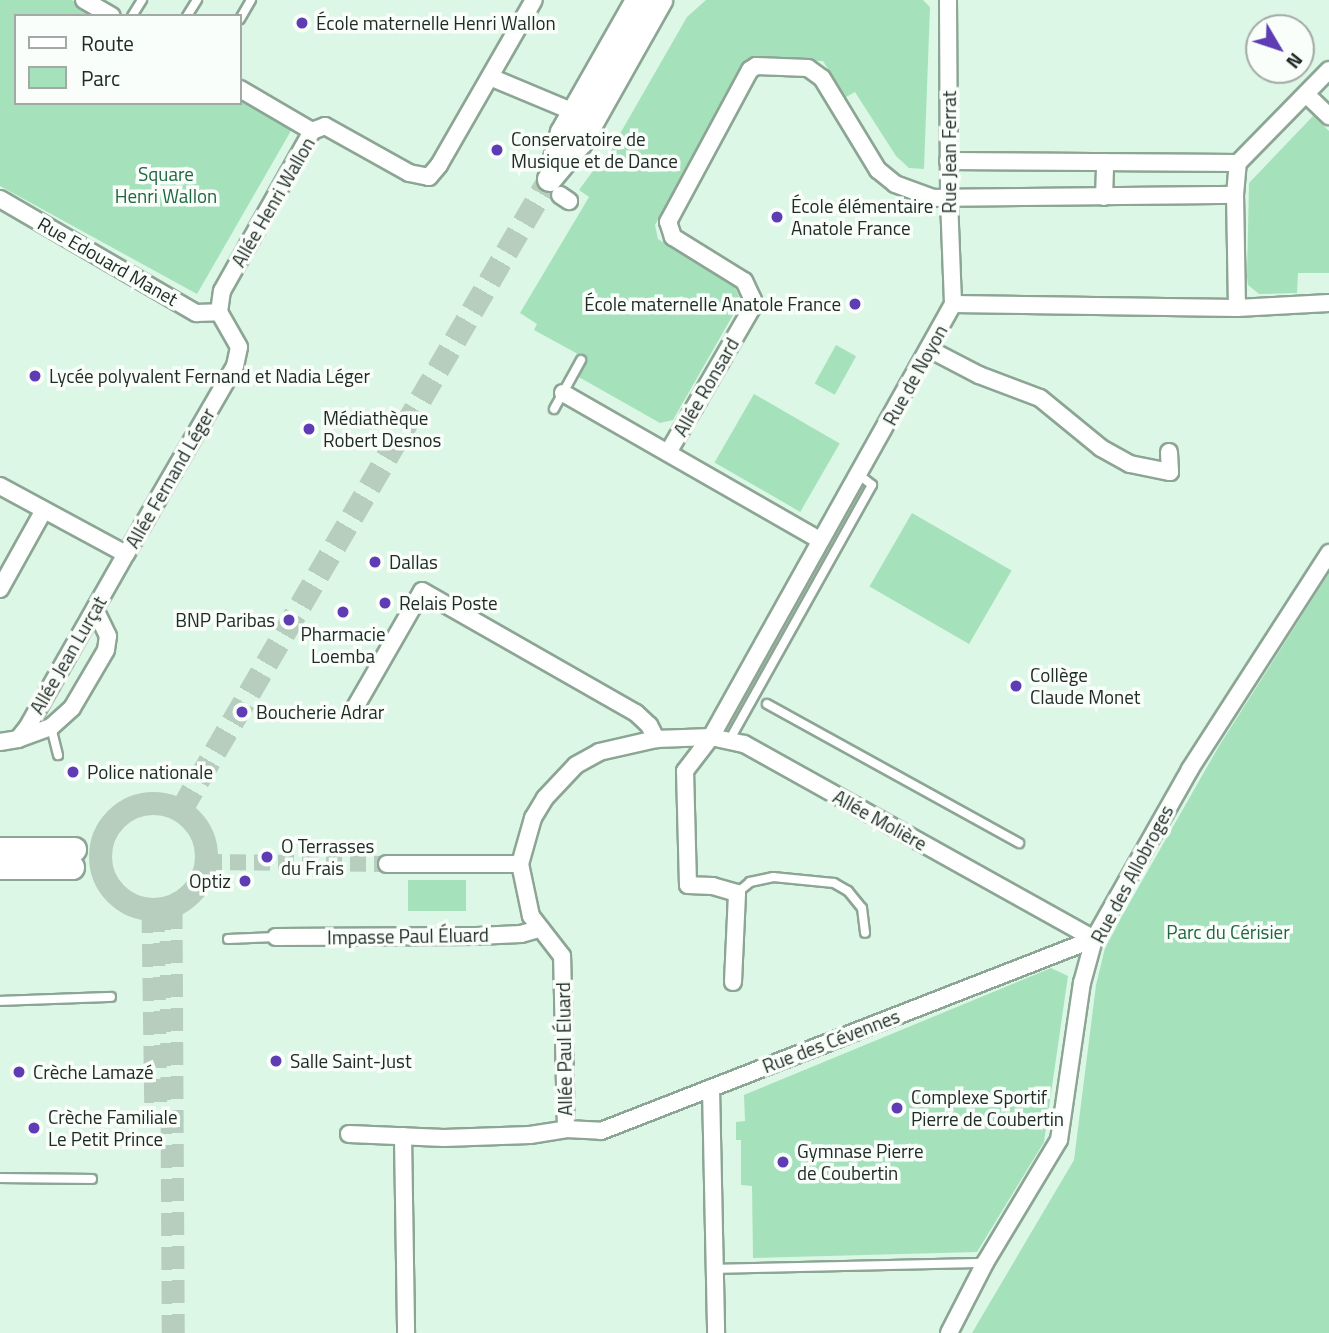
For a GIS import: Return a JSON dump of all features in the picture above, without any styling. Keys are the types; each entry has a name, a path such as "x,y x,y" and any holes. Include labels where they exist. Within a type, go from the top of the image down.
{"street":[{"path":"84,0 108,14"},
{"path":"583,116 637,0"},
{"path":"583,116 660,0"},
{"name":"Rue Jean Ferrat","path":"948,0 948,161 953,304"},
{"name":"Allée Henri Wallon","path":"219,312 222,291 312,131 325,126 409,173 429,177 439,165 533,1"},
{"name":"Allée Ronsard","path":"821,541 686,464 669,451 752,308 753,300 747,286 738,276 684,245 669,232 668,222 750,69 756,66 808,68 822,78 878,170 886,178 911,192 949,199"},
{"path":"1237,308 1235,195 1238,163 1329,70"},
{"path":"490,77 583,116"},
{"path":"242,90 312,131"},
{"path":"1306,94 1329,116"},
{"path":"948,161 1238,163"},
{"path":"1104,197 1105,162"},
{"path":"949,199 1235,195"},
{"name":"Rue Edouard Manet","path":"0,198 196,313 219,312"},
{"name":"Rue de Noyon","path":"737,893 713,886 688,885 685,772 711,737 953,304 1237,308 1329,303"},
{"name":"Allée Fernand Léger","path":"0,486 126,554 235,366 239,347 237,339 219,312"},
{"path":"929,349 979,375 1040,398 1101,448 1130,464 1170,472 1170,452"},
{"path":"563,393 669,451"},
{"path":"0,589 44,510"},
{"name":"Rue des Allobroges","path":"948,1333 985,1263 1059,1140 1082,983 1094,939 1190,769 1329,553"},
{"name":"Allée Jean Lurçat","path":"18,739 126,554"},
{"path":"354,711 422,591 636,713 649,725 656,739"},
{"path":"0,742 18,739 51,727 72,708 106,650 108,636 94,609"},
{"name":"Allée Molière","path":"656,739 711,737 744,744 1094,939"},
{"name":"Allée Paul Éluard","path":"349,1133 444,1139 530,1135 566,1129 562,956 539,929 526,903 520,864 533,818 560,780 576,765 599,752 656,739"},
{"path":"0,849 73,858 0,867"},
{"path":"387,864 520,864"},
{"path":"733,982 737,893"},
{"name":"Impasse Paul Éluard","path":"276,937 477,936 521,934 539,929"},
{"name":"Rue des Cévennes","path":"566,1129 601,1131 1094,939"},
{"path":"711,1088 716,1333"},
{"path":"403,1136 406,1333"}],"lane":[{"path":"242,16 251,0"},
{"path":"554,409 581,360"},
{"path":"730,739 872,485 859,475"},
{"path":"768,704 1019,843"},
{"path":"51,727 58,755"},
{"path":"737,893 750,882 773,877 834,883 848,891 862,908 865,933"},
{"path":"228,939 276,937"},
{"path":"0,1000 111,997"},
{"path":"0,1178 92,1179"},
{"path":"713,1269 985,1263"}],"green space":[{"name":"Square Henri Wallon","path":"0,0 72,0 96,14 14,14 14,105 242,105 242,99 292,129 197,294 0,186"},
{"path":"706,0 923,0 930,7 924,169 909,168 896,156 855,92 846,97 823,61 748,60 655,225 658,239 734,285 741,301 673,420 660,423 577,376 587,359 534,330 537,324 520,313 589,197 579,190 598,164 602,165 687,17"},
{"path":"1313,116 1329,131 1329,273 1298,273 1297,293 1259,294 1248,285 1247,277 1249,183"},
{"path":"836,345 856,356 835,395 815,383"},
{"path":"754,394 840,444 800,512 714,462"},
{"path":"912,513 1012,570 969,644 870,587"},
{"name":"Parc du Cérisier","path":"1329,573 1329,1333 972,1333 1074,1160 1096,985 1106,944 1219,746"},
{"path":"408,880 466,880 466,911 408,911"},
{"name":"Complexe Sportif Pierre de Coubertin","path":"1051,968 1068,976 1044,1142 977,1252 753,1258 752,1186 741,1185 741,1140 736,1140 736,1122 745,1121 744,1095"}],"tunnel":[{"path":"181,810 549,179"},
{"path":"153,803 173,807 191,818 202,836 206,856 202,876 191,894 173,905 153,909 133,905 115,894 104,876 100,856 104,836 115,818 133,807 153,803"},
{"path":"206,862 387,864"},
{"path":"171,906 173,1333"},
{"path":"153,909 156,1123"}],"place":[{"name":"École maternelle Henri Wallon","path":"302,23"},
{"name":"Conservatoire de Musique et de Dance","path":"497,150"},
{"name":"École élémentaire Anatole France","path":"777,217"},
{"name":"École maternelle Anatole France","path":"855,304"},
{"name":"Lycée polyvalent Fernand et Nadia Léger","path":"35,376"},
{"name":"Médiathèque Robert Desnos","path":"309,429"},
{"name":"Dallas","path":"375,562"},
{"name":"Relais Poste","path":"385,603"},
{"name":"Pharmacie Loemba","path":"343,612"},
{"name":"BNP Paribas","path":"289,620"},
{"name":"Collège Claude Monet","path":"1016,686"},
{"name":"Boucherie Adrar","path":"242,712"},
{"name":"Police nationale","path":"73,772"},
{"name":"O Terrasses du Frais","path":"267,857"},
{"name":"Optiz","path":"245,881"},
{"name":"Salle Saint-Just","path":"276,1061"},
{"name":"Crèche Lamazé","path":"19,1072"},
{"name":"Complexe Sportif Pierre de Coubertin","path":"897,1108"},
{"name":"Crèche Familiale Le Petit Prince","path":"34,1128"},
{"name":"Gymnase Pierre de Coubertin","path":"783,1162"}]}
